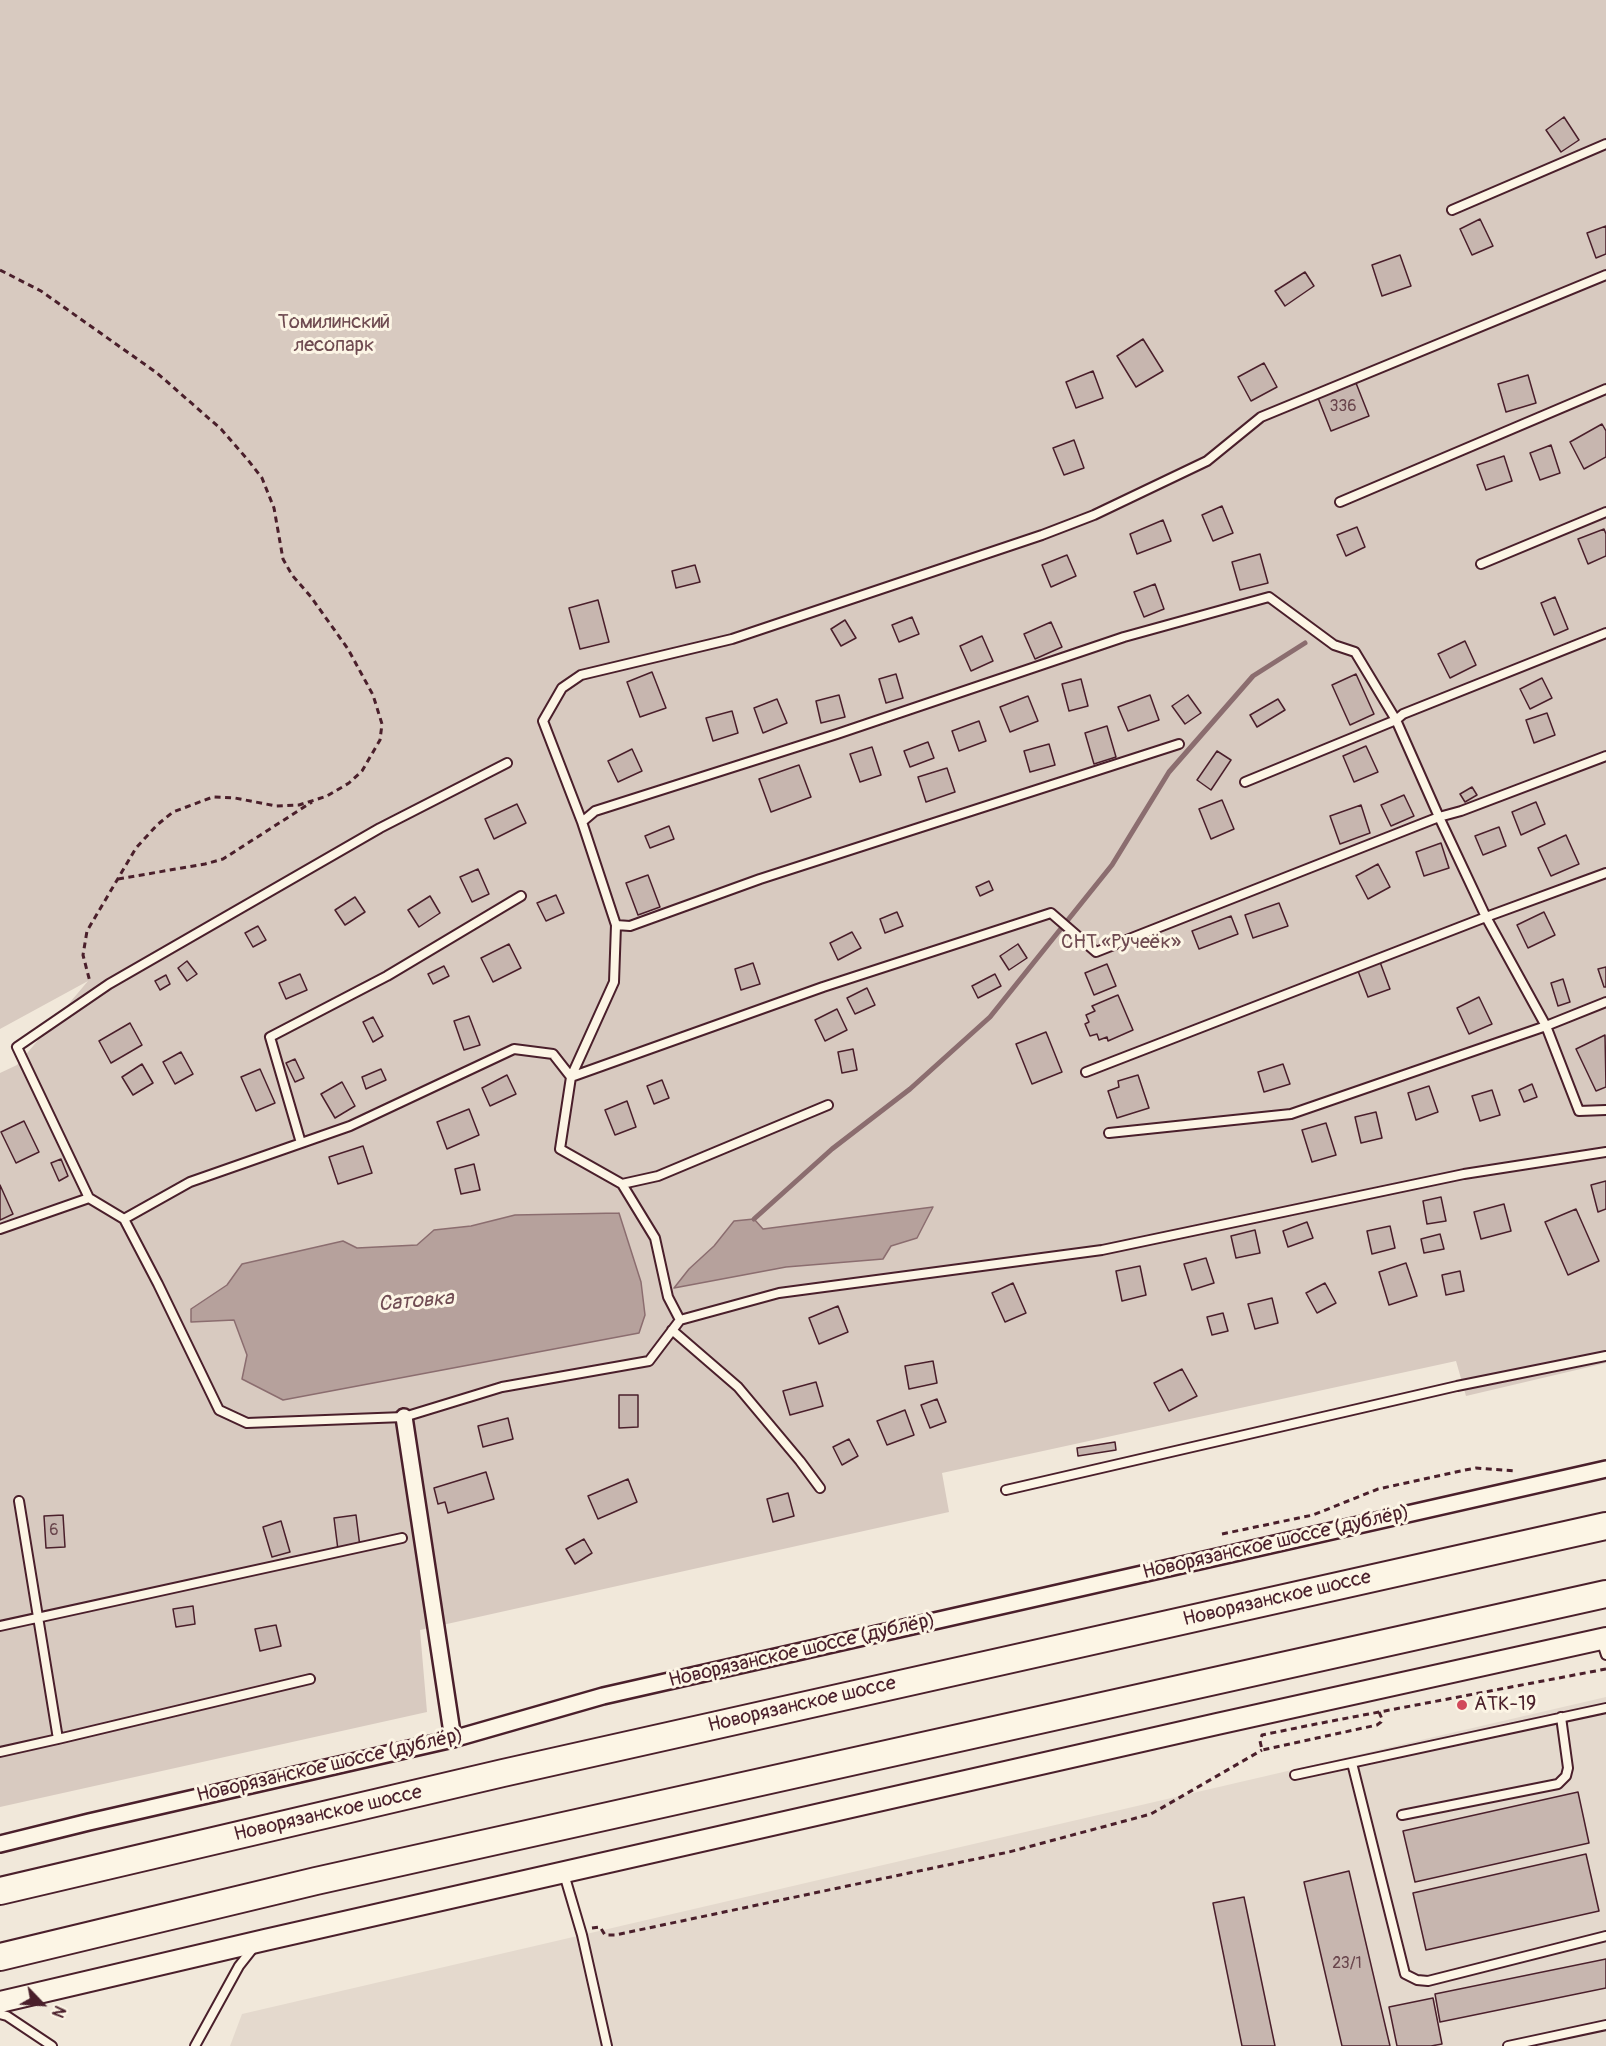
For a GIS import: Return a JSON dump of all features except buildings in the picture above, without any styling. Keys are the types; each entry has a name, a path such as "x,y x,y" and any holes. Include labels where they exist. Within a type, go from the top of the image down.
{"highway":[{"name":"Новорязанское шоссе","path":"0,1891 503,1773 1606,1526"},
{"path":"0,1957 328,1879 1606,1594"}],"street":[{"path":"404,1417 453,1739"},
{"name":"Новорязанское шоссе (дублёр)","path":"0,1844 453,1739 603,1696 1606,1468"},
{"path":"0,2002 1217,1724 1604,1644"}],"lane":[{"path":"1452,210 1606,144"},
{"path":"680,1320 668,1297 655,1238 622,1184 560,1149 571,1077 614,982 616,925 582,822 543,721 562,688 581,675 732,639 1042,535 1094,515 1207,461 1261,417 1606,275"},
{"path":"1340,502 1606,389"},
{"path":"1481,564 1606,512"},
{"path":"582,822 595,811 837,734 1124,637 1269,597 1334,645 1356,652 1396,720 1486,917 1546,1026 1579,1111 1606,1110"},
{"path":"1245,782 1396,720 1403,714 1606,633"},
{"path":"616,925 630,926 772,875 1179,744"},
{"path":"571,1077 823,987 1051,913 1096,952 1439,817 1461,811 1606,756"},
{"path":"507,763 380,828 94,995 17,1047 89,1198 124,1219 219,1410 247,1423 404,1417 502,1387 649,1361 680,1320 779,1293 1102,1250 1464,1174 1606,1152"},
{"path":"1086,1072 1606,873"},
{"path":"301,1143 270,1037 387,976 521,896"},
{"path":"1109,1132 1291,1114 1546,1026 1606,1002"},
{"path":"124,1219 190,1182 350,1126 514,1048 553,1054 571,1077"},
{"path":"622,1184 658,1176 828,1105"},
{"path":"0,1229 89,1198"},
{"path":"672,1330 738,1387 820,1488"},
{"path":"1006,1490 1457,1386 1606,1356"},
{"path":"19,1501 58,1739"},
{"path":"0,1626 402,1538"},
{"path":"0,1752 310,1679"},
{"path":"1295,1775 1606,1708"},
{"path":"1402,1815 1558,1784 1566,1776 1568,1768 1561,1717"},
{"path":"1352,1763 1405,1974 1417,1980 1428,1981 1606,1936"},
{"path":"563,1873 580,1930 607,2046"},
{"path":"200,2045 239,1966 253,1948 266,1940"},
{"path":"0,2014 7,2016 52,2046"},
{"path":"1508,2046 1606,2025"}],"path":[{"path":"0,270 41,291 157,373 221,429 262,478 274,508 284,559 292,575 311,597 348,649 373,695 382,724 380,740 362,771 349,783 327,796 299,805 276,806 235,798 213,797 190,804 174,812 157,825 136,848 87,931 82,955 94,995"},
{"path":"117,879 223,860 316,799"},
{"path":"1222,1534 1313,1515 1378,1489 1465,1470 1476,1468 1526,1472"},
{"path":"1262,1750 1260,1741 1262,1735 1606,1669"},
{"path":"580,1930 600,1927 605,1935 615,1935 1020,1849 1151,1814 1262,1750 1377,1725 1382,1719 1379,1712"}],"shaded area":[{"path":"1606,1697 1606,2046 230,2046 242,2014"}],"green space":[{"name":"СНТ «Ручеёк»","path":"0,0 1606,0 1606,1363 1466,1396 1456,1361 942,1473 949,1512 420,1630 427,1712 0,1807 0,1073 17,1065 88,981 0,1029"}],"water":[{"path":"933,1207 917,1238 891,1246 883,1259 786,1267 674,1288 734,1221 754,1219 763,1229"},
{"name":"Сатовка","path":"619,1213 641,1282 645,1315 639,1333 283,1400 242,1379 247,1355 234,1320 191,1322 191,1309 227,1285 242,1264 343,1241 357,1248 417,1245 434,1230 471,1226 515,1215"}],"waterway":[{"path":"754,1219 832,1149 910,1089 990,1017 1112,865 1169,772 1253,676 1305,643"}],"place":[{"name":"АТК-19","path":"1462,1705"}],"park label":[{"name":"Томилинский лесопарк","path":"334,334"}]}
